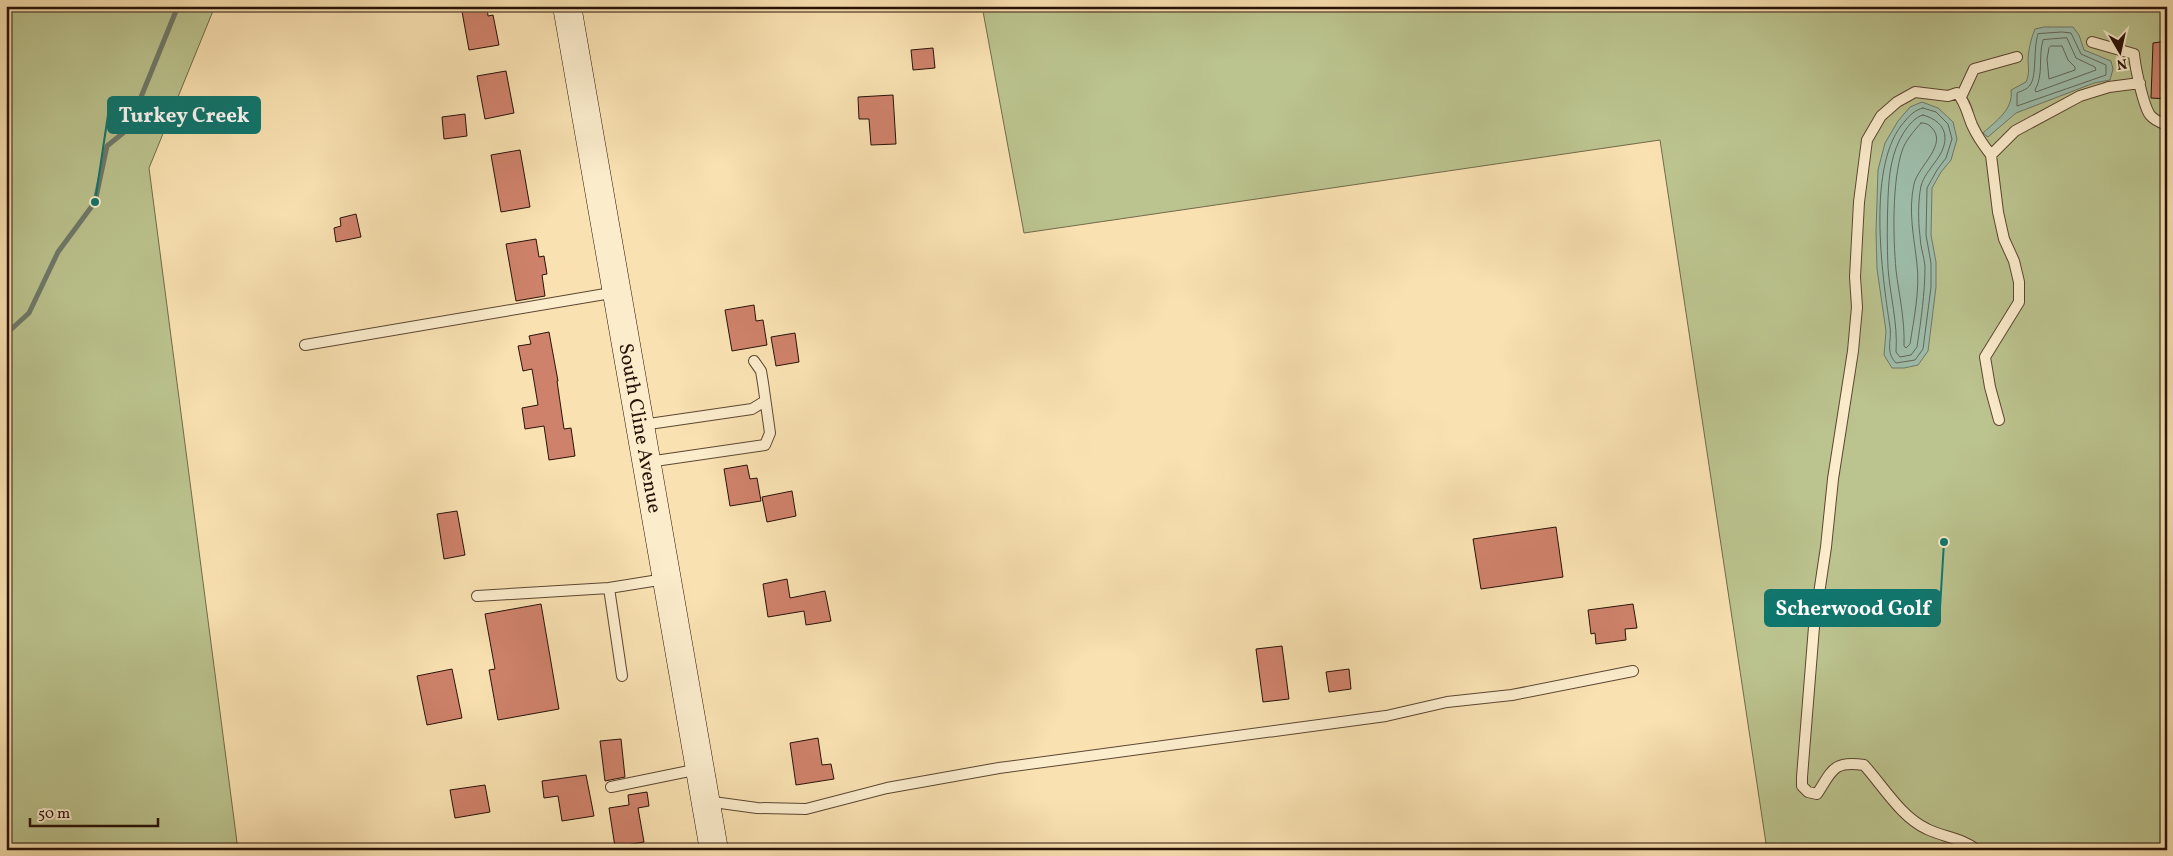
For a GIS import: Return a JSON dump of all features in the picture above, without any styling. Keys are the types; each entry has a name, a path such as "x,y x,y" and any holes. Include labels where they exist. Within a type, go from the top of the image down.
{"street":[{"name":"South Cline Avenue","path":"567,6 714,850"}],"lane":[{"path":"2092,42 2134,54 2135,71 2149,114 2157,121 2167,125"},
{"path":"1961,97 1974,69 2017,57"},
{"path":"1991,155 2015,131 2080,96 2109,87 2140,83"},
{"path":"1977,850 1969,843 1926,829 1907,815 1864,765 1848,763 1839,766 1827,775 1817,794 1808,792 1802,786 1814,627 1826,547 1833,479 1854,351 1859,202 1867,140 1881,116 1898,102 1916,92 1948,96 1957,93 1965,101 1972,126 1991,155 1998,212 2004,239 2014,261 2019,282 2018,302 1985,356 1990,387 1999,420"},
{"path":"305,345 618,292"},
{"path":"647,462 765,445 770,433 761,371 754,361"},
{"path":"641,425 752,409 764,401"},
{"path":"477,596 609,588 666,579"},
{"path":"609,588 622,676"},
{"path":"705,801 757,808 806,809 887,788 999,768 1386,716 1447,702 1512,695 1633,671"},
{"path":"611,787 700,769"}],"green space":[{"path":"6,6 215,6 149,168 238,850 6,850"},
{"path":"982,6 2167,6 2167,850 1767,850 1660,140 1024,233"}],"water":[{"path":"2044,27 2073,27 2079,35 2084,50 2111,61 2113,69 2110,80 2094,83 2016,113 1988,137 1983,133 2007,109 2010,103 2011,90 2026,82 2028,54 2032,36 2035,29"},
{"path":"1922,102 1938,108 1953,122 1957,139 1951,160 1941,172 1932,188 1931,235 1936,262 1936,287 1928,351 1918,365 1892,368 1884,355 1886,331 1877,269 1878,170 1885,143 1898,121 1910,107"}],"building":[{"path":"461,6 487,6 488,16 493,15 499,45 469,50"},
{"path":"2167,41 2167,99 2151,98 2153,43"},
{"path":"933,48 935,68 913,70 911,50"},
{"path":"506,71 514,113 485,119 477,76"},
{"path":"893,95 896,144 871,145 869,119 859,119 858,97"},
{"path":"465,114 467,136 444,139 442,117"},
{"path":"520,150 530,207 501,212 491,155"},
{"path":"356,214 361,237 336,242 334,228 341,226 340,218"},
{"path":"536,239 539,257 544,256 547,274 542,275 545,296 516,301 506,244"},
{"path":"754,305 756,321 763,320 767,345 732,351 725,310"},
{"path":"549,332 564,429 571,428 575,456 549,460 544,426 525,429 522,408 538,405 532,369 523,371 518,346 531,344 529,336"},
{"path":"795,333 799,362 776,366 771,337"},
{"path":"747,465 750,479 757,478 761,501 730,506 724,469"},
{"path":"792,491 796,516 767,522 762,497"},
{"path":"457,511 465,555 444,559 437,514"},
{"path":"1556,527 1563,577 1481,589 1473,539"},
{"path":"787,579 790,598 825,591 831,621 806,625 804,611 768,617 763,584"},
{"path":"541,604 559,709 498,720 489,670 495,669 485,614"},
{"path":"1633,604 1637,628 1625,629 1626,640 1596,644 1595,633 1591,634 1588,610"},
{"path":"1282,646 1289,699 1263,702 1256,649"},
{"path":"452,669 462,718 427,725 417,676"},
{"path":"1349,669 1351,689 1329,692 1326,672"},
{"path":"818,738 822,765 831,764 834,779 796,785 790,743"},
{"path":"621,739 625,777 605,781 600,741"},
{"path":"586,775 594,816 562,821 558,796 544,798 542,781"},
{"path":"485,785 490,812 455,818 450,790"},
{"path":"647,792 649,806 638,808 644,842 615,847 609,808 629,805 628,795"}],"waterway":[{"path":"6,334 29,313 58,252 95,202 107,146 128,129 178,6"}],"place":[{"name":"Turkey Creek","path":"95,202"},
{"name":"Scherwood Golf","path":"1944,542"}]}
